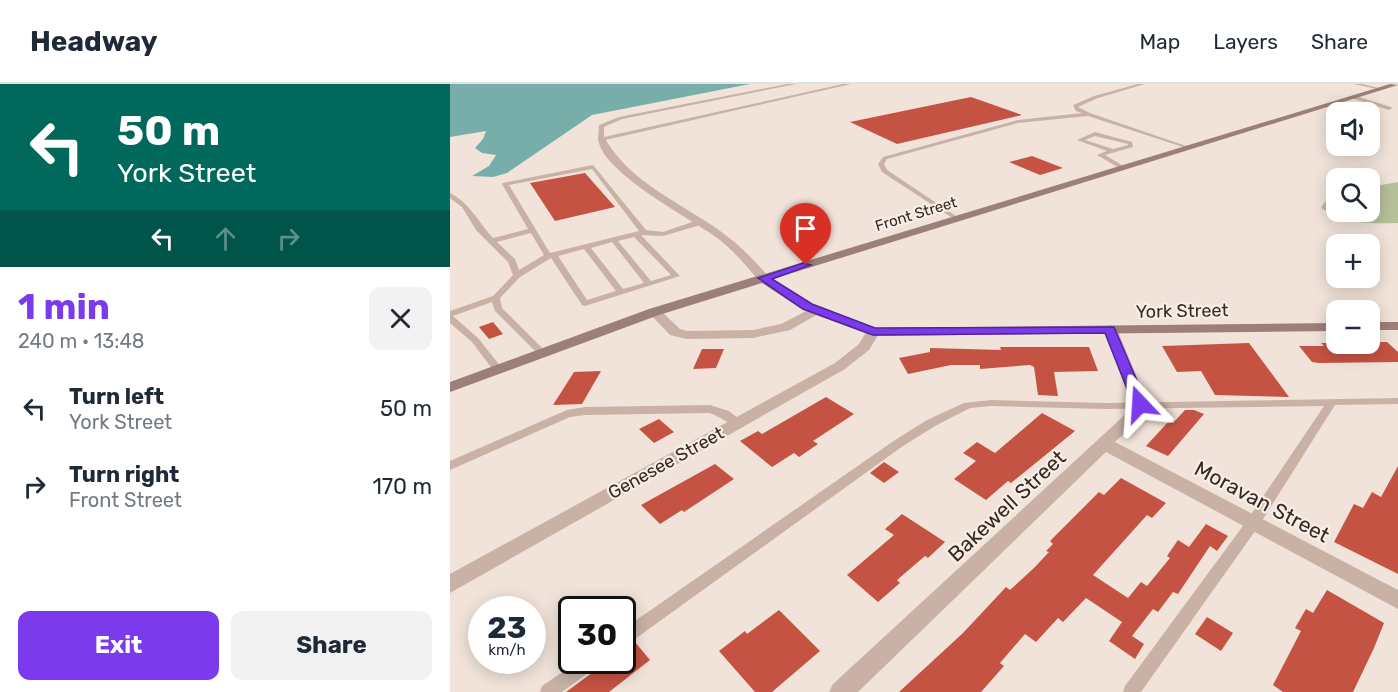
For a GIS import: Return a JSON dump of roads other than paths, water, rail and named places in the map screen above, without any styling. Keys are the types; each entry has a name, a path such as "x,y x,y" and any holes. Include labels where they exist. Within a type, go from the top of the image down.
{"street":[{"name":"Front Street","path":"450,387 654,312 1396,84"},
{"path":"1353,98 1389,108"},
{"path":"1380,110 1398,107"},
{"path":"601,139 605,152 614,161 657,195 700,222 746,257 763,278"},
{"name":"York Street","path":"763,278 781,292 816,310 873,332 1326,327"},
{"path":"654,312 675,333 687,335 753,334 785,327 816,310"},
{"path":"1380,326 1398,326"},
{"path":"1110,330 1140,404"},
{"name":"Genesee Street","path":"450,584 840,366 864,347 873,332"},
{"name":"Bakewell Street","path":"841,692 1126,424 1140,404"},
{"name":"Moravan Street","path":"1105,444 1398,600"}],"lane":[{"path":"794,84 621,118 601,126 601,139 849,84"},
{"path":"1143,84 1096,96 1075,106 1077,110 1187,148"},
{"path":"1356,84 1381,89"},
{"path":"957,219 884,171 881,164 885,158 1018,122 1088,114"},
{"path":"1112,151 1080,140 1095,134 1132,144 1100,156 1123,168"},
{"path":"593,167 640,233 676,276 585,303 533,230 504,184 593,167"},
{"path":"450,195 464,206 491,241 512,261 517,274"},
{"path":"497,368 467,332 450,316 496,297 517,274 551,255 640,233 663,234 700,222"},
{"path":"491,241 533,230"},
{"path":"614,240 649,284"},
{"path":"586,246 621,292"},
{"path":"496,297 498,309 541,352"},
{"path":"636,629 900,443 952,411 968,405 992,403 1107,406 1398,401"},
{"path":"1131,692 1253,523 1332,402"},
{"path":"450,466 545,423 585,411 710,410 725,414 738,423"},
{"path":"548,692 574,674"}],"water":[{"path":"450,84 750,84 592,115 507,173 493,177 472,176 489,166 496,155 482,153 475,148 483,139 486,131 450,137"}]}
